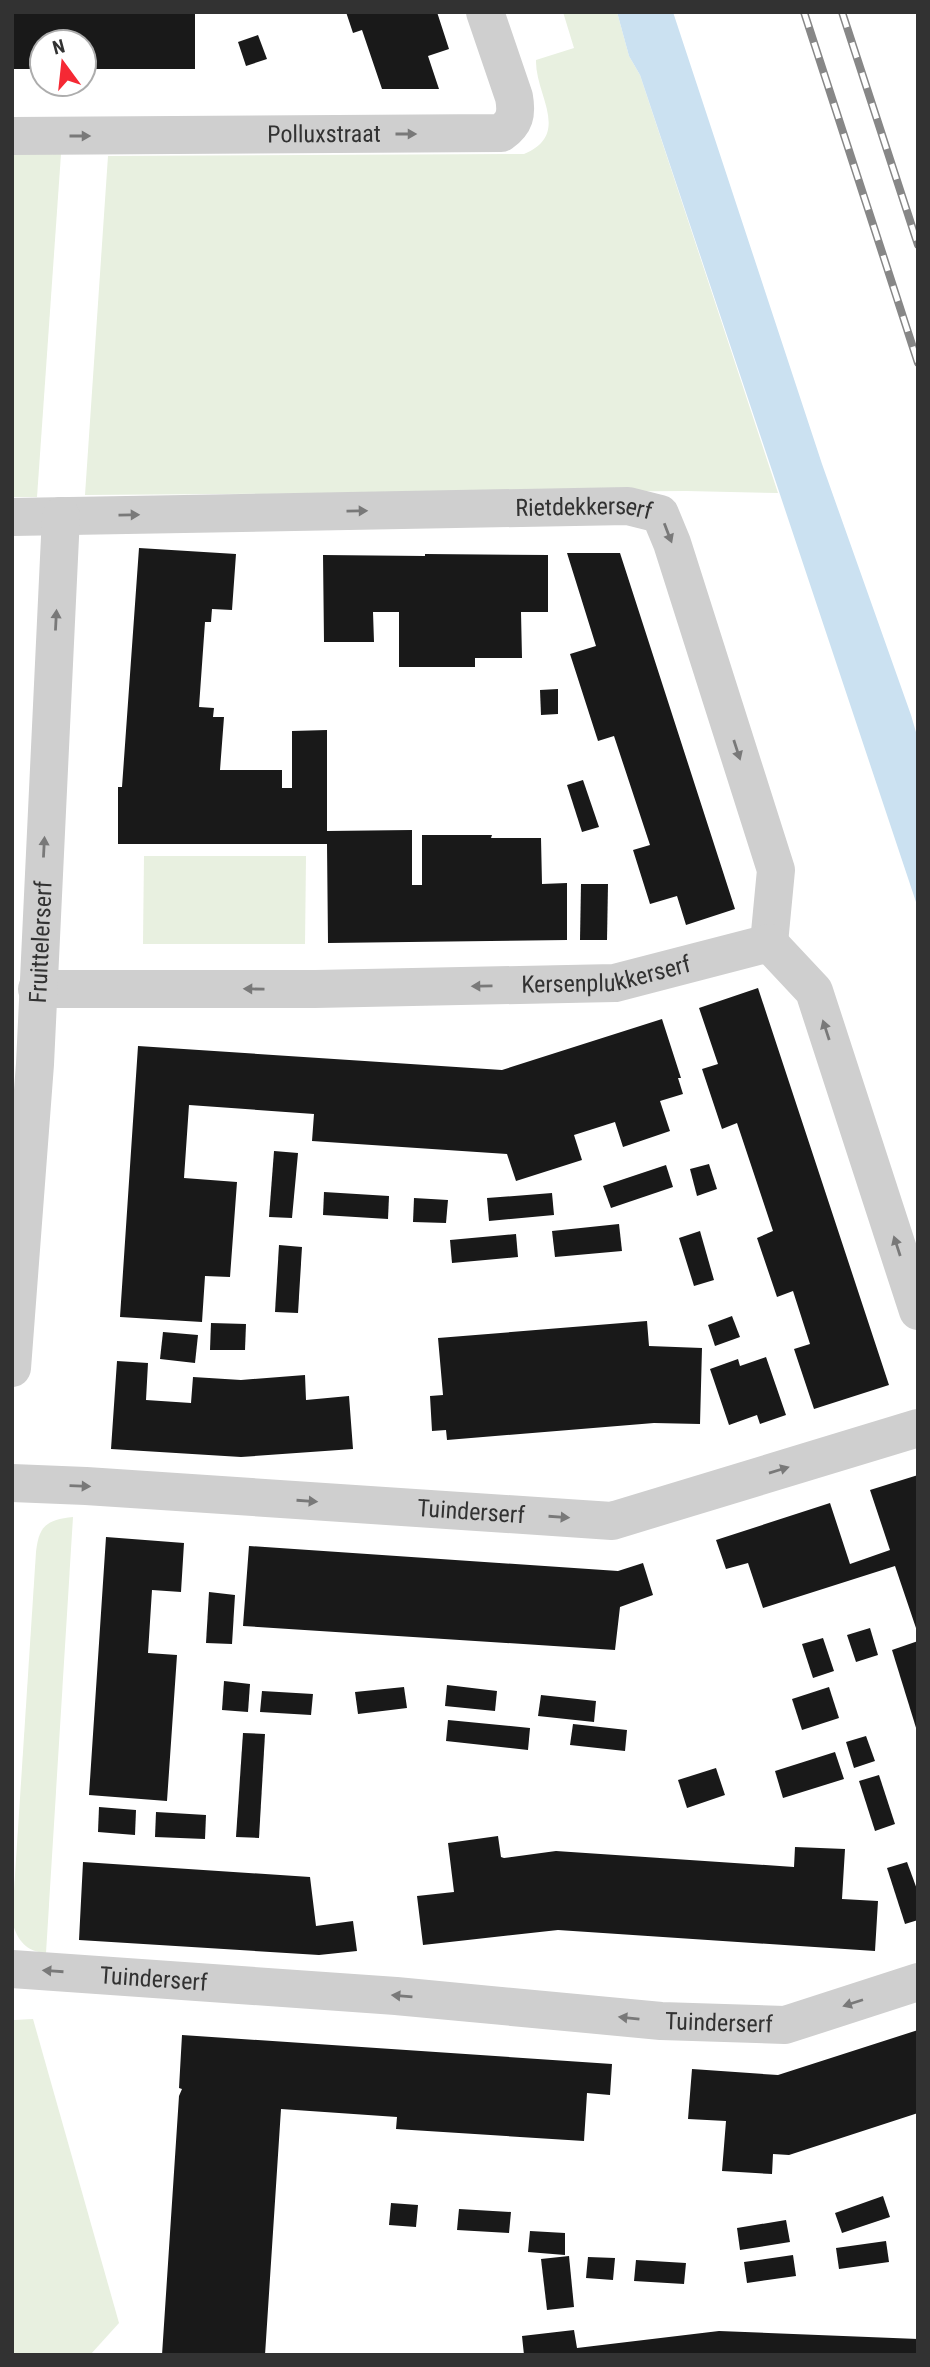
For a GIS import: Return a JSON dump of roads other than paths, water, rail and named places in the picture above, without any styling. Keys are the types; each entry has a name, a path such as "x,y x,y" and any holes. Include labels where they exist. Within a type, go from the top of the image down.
{"street":[{"name":"Polluxstraat","path":"12,136 501,133 512,125 516,111 514,97 485,12"},
{"name":"Rietdekkerserf","path":"61,516 628,506 660,514 672,543 776,870 769,943"},
{"path":"12,517 61,516"},
{"name":"Fruittelerserf","path":"12,1368 23,1063 37,989 61,516"},
{"path":"769,943 814,991 918,1311"},
{"name":"Kersenplukkerserf","path":"37,989 315,989 615,983 769,943"},
{"name":"Tuinderserf","path":"12,1483 612,1521 918,1428"},
{"name":"Tuinderserf","path":"12,1969 396,1996 661,2021 785,2025 918,1982"}],"water":[{"path":"617,12 673,12 822,464 911,715 918,739 918,908 640,75 629,56"}],"railway":[{"path":"804,12 918,363"},
{"path":"842,12 918,245"}]}
